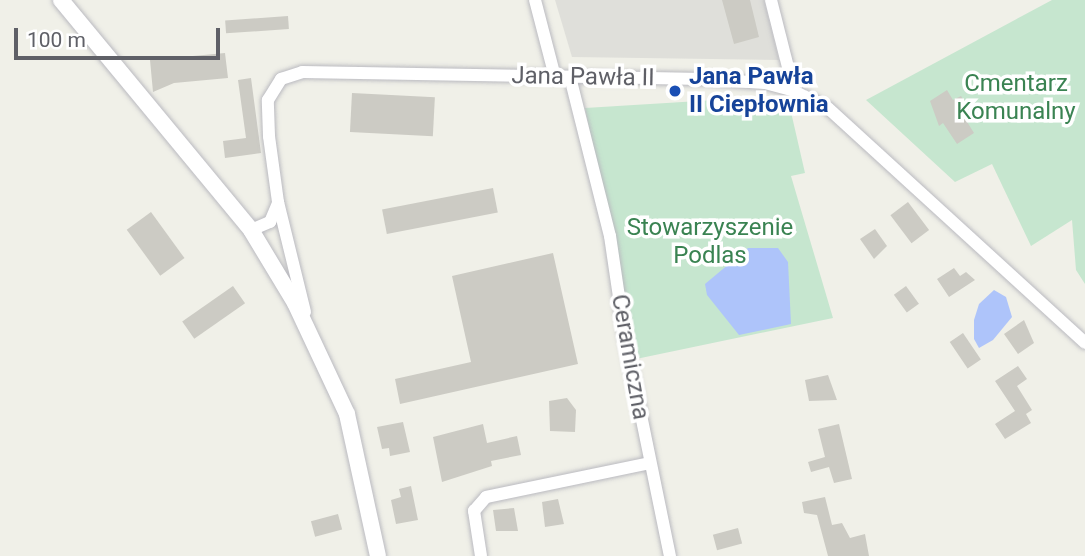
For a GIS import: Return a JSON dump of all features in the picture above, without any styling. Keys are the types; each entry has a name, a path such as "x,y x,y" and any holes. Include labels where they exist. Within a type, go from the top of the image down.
{"street":[{"path":"61,0 251,230 312,333 347,414 378,556"},
{"path":"535,0 555,78"},
{"path":"771,0 794,91"},
{"name":"Jana Pawła II","path":"312,333 278,202 268,100 274,86 292,74 739,80 794,91 828,108 1085,343"},
{"name":"Ceramiczna","path":"570,77 610,236 650,463 670,556"},
{"path":"251,230 270,222 278,202"},
{"path":"481,556 474,512 486,497 650,463"}],"shaded area":[{"path":"555,0 764,0 779,60 572,57"}],"green space":[{"name":"Cmentarz Komunalny","path":"1052,0 1085,0 1085,284 1076,270 1072,220 1031,246 992,164 955,182 866,100"},
{"name":"Stowarzyszenie Podlas","path":"764,97 791,112 805,173 791,176 833,318 636,359 585,108"}],"water":[{"path":"748,248 778,248 788,262 791,324 739,335 707,295 705,284"},
{"path":"994,290 1006,297 1012,317 993,340 979,348 974,339 974,320 979,304"}],"building":[{"path":"722,0 750,0 759,37 734,44"},
{"path":"288,16 289,29 226,33 225,20"},
{"path":"225,53 228,78 174,83 153,92 150,60"},
{"path":"251,78 261,153 225,158 223,141 246,138 238,80"},
{"path":"947,90 953,100 961,96 968,108 961,112 974,133 957,144 943,123 939,126 930,101"},
{"path":"352,93 435,97 433,136 350,132"},
{"path":"493,188 498,213 387,234 382,210"},
{"path":"908,202 929,230 911,243 890,215"},
{"path":"151,212 185,258 160,276 127,230"},
{"path":"875,229 887,246 874,259 860,239"},
{"path":"553,253 578,364 400,404 395,379 471,362 452,276"},
{"path":"954,268 960,276 966,272 975,280 949,297 937,279"},
{"path":"233,286 245,303 194,339 182,322"},
{"path":"906,286 919,304 907,313 894,295"},
{"path":"1024,320 1034,343 1018,354 1004,334"},
{"path":"963,333 981,360 968,368 950,342"},
{"path":"1018,366 1027,379 1017,386 1032,410 1026,414 1031,423 1005,439 995,424 1015,411 995,381"},
{"path":"828,375 837,400 809,401 805,380"},
{"path":"567,398 576,410 575,432 550,431 549,401"},
{"path":"403,422 410,452 390,456 389,448 382,449 377,427"},
{"path":"483,424 487,443 517,436 521,455 491,461 492,466 442,482 433,437"},
{"path":"839,424 852,479 834,483 829,467 811,472 808,462 825,457 818,429"},
{"path":"411,486 418,520 396,524 391,500 401,497 399,489"},
{"path":"825,497 832,525 842,523 850,538 865,534 869,556 828,556 817,515 804,513 802,502"},
{"path":"558,499 564,524 545,527 542,502"},
{"path":"514,508 518,531 496,531 493,510"},
{"path":"338,514 342,529 315,537 311,521"},
{"path":"738,528 742,543 717,550 713,535"}],"place":[{"name":"Jana Pawła II Ciepłownia","path":"675,91"}]}
